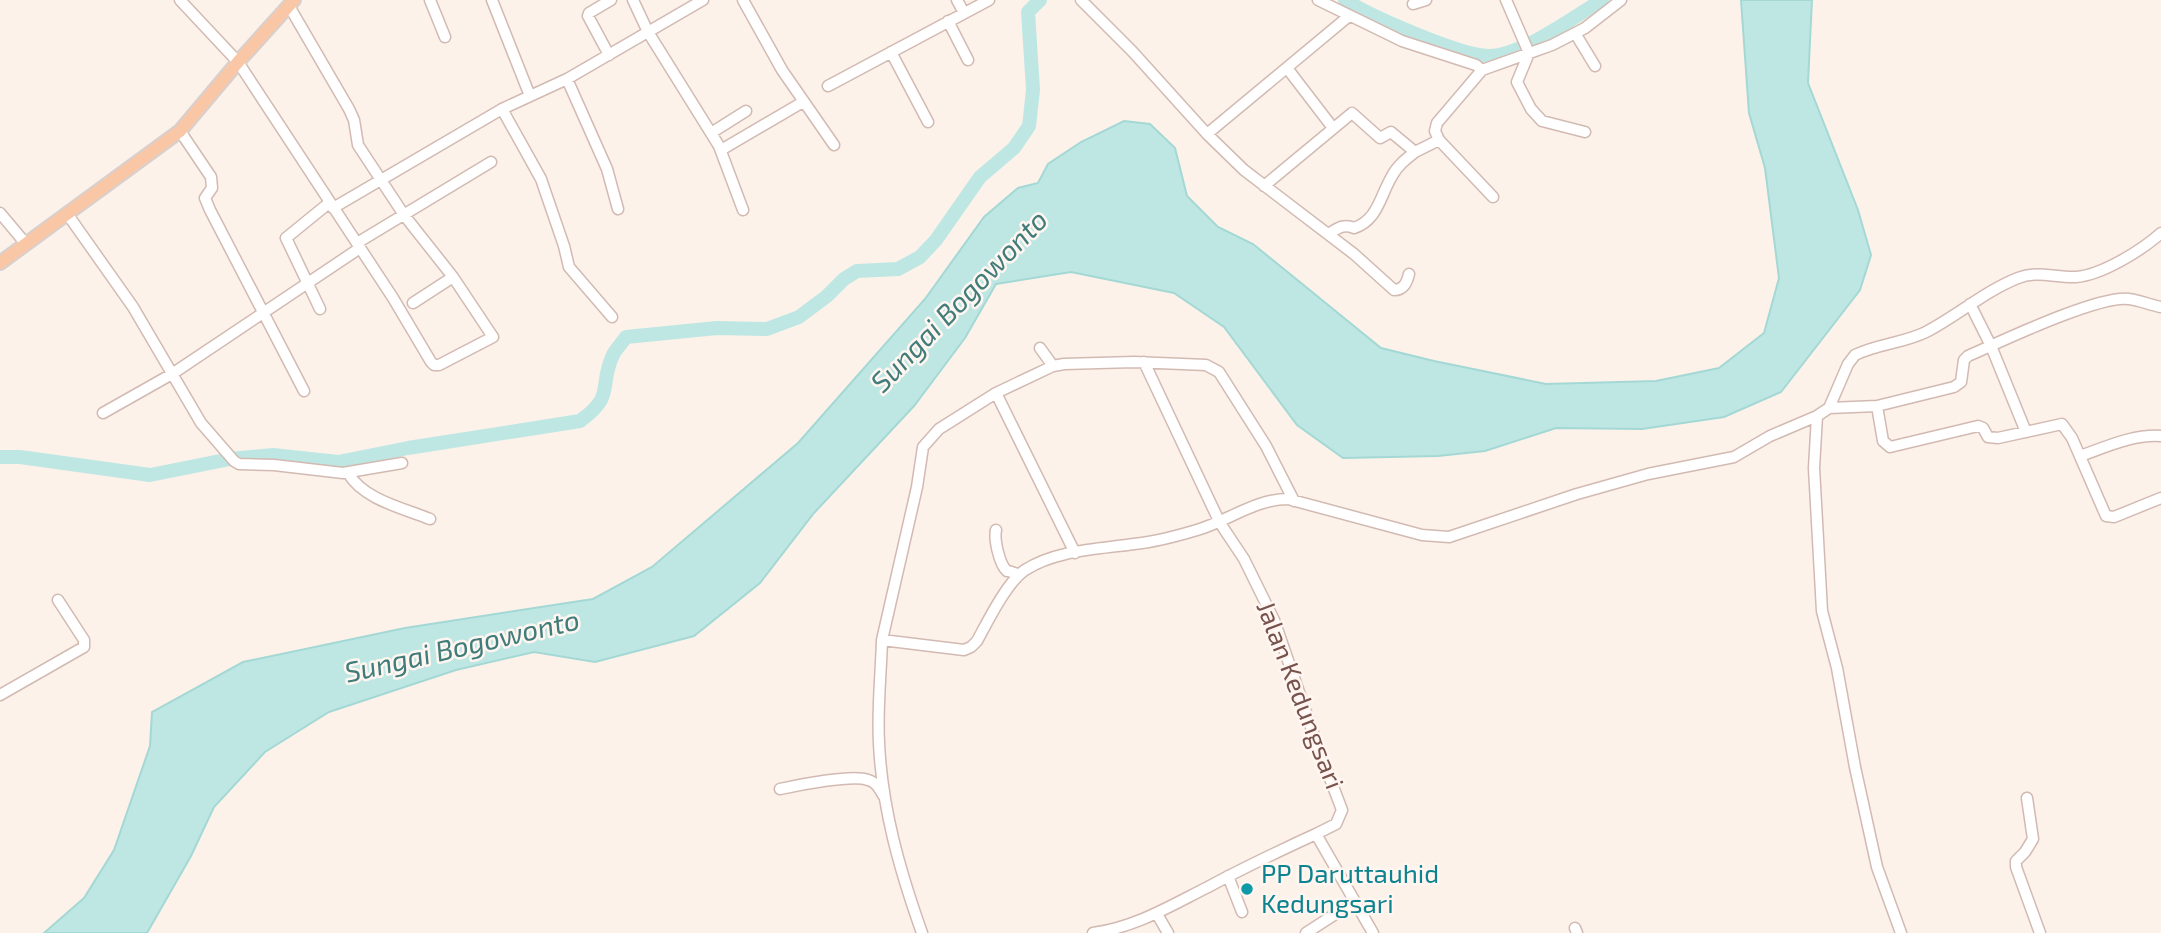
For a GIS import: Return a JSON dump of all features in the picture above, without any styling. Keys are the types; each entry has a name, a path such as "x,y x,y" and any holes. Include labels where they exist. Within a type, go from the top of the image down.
{"main road":[{"path":"0,263 180,131 292,3"}],"street":[{"path":"180,0 238,62 434,365 439,365 493,337 453,277 404,215 358,145 354,120 349,109 292,3"},
{"path":"430,0 444,37"},
{"path":"492,0 530,96"},
{"path":"609,55 588,16 611,0"},
{"path":"633,0 648,32 721,150 743,210"},
{"path":"320,309 286,238 331,206 502,109 567,79 703,0"},
{"path":"743,0 803,102 834,145"},
{"path":"957,0 964,13"},
{"path":"828,86 989,0"},
{"path":"1081,0 1244,170 1328,234 1394,290 1406,283 1409,274"},
{"path":"1318,0 1402,41 1476,65 1482,70"},
{"path":"1413,5 1426,0"},
{"path":"1506,0 1528,52 1517,82 1531,109 1542,121 1585,132"},
{"path":"1493,197 1439,140 1435,131 1437,123 1482,70 1575,33 1621,0"},
{"path":"1207,134 1349,16"},
{"path":"948,21 968,60"},
{"path":"1575,33 1595,66"},
{"path":"891,52 928,122"},
{"path":"1287,68 1333,128"},
{"path":"567,79 607,169 618,209"},
{"path":"721,150 803,102"},
{"path":"502,109 541,180 569,267 612,317"},
{"path":"711,133 746,111"},
{"path":"1264,186 1352,113 1380,138 1391,132 1415,152"},
{"path":"180,131 211,177 212,188 205,198 304,391"},
{"path":"1328,234 1341,226 1354,228 1366,224 1378,207 1392,175 1415,152 1439,140"},
{"path":"103,413 172,374 404,215 491,162"},
{"path":"0,213 26,244"},
{"path":"68,215 133,306 201,423 234,461 239,464 348,473 402,463"},
{"path":"1829,408 1848,364 1855,355 1923,333 2018,278 2033,274 2065,277 2095,273 2161,233"},
{"path":"413,303 453,277"},
{"path":"882,640 956,649 971,647 1019,575 1037,565 1099,547 1169,538 1220,523 1274,499 1294,501 1422,536 1449,537 1577,494 1648,474 1734,457 1770,436 1829,408 1877,406 1958,386 1966,358 2053,320 2107,302 2129,299 2161,307"},
{"path":"1970,304 1991,346 2026,432"},
{"path":"1040,348 1053,366"},
{"path":"922,933 908,896 884,799 878,742 882,640 917,487 923,447 939,429 996,393 1053,366 1098,362 1206,365 1219,372 1266,446 1294,501"},
{"path":"1144,362 1220,523"},
{"path":"996,393 1075,553"},
{"path":"1877,406 1883,441 1890,447 1978,426 1991,438 2062,424 2069,432 2106,516 2114,517 2161,498"},
{"path":"1817,416 1814,468 1822,611 1837,668 1877,867 1901,933"},
{"path":"2080,456 2119,442 2144,436 2161,436"},
{"path":"348,473 356,486 366,492 430,519"},
{"name":"Jalan Kedungsari","path":"1220,523 1244,559 1274,620 1318,747 1339,797 1342,810 1339,820 1315,834"},
{"path":"996,530 995,539 1005,569 1019,575"},
{"path":"0,695 84,647 84,640 58,600"},
{"path":"780,789 865,778 877,785 884,799"},
{"path":"2027,798 2033,839 2016,861 2016,867 2040,933"},
{"path":"1093,933 1124,931 1315,834 1373,933"},
{"path":"1228,876 1242,912"},
{"path":"1307,933 1354,902"},
{"path":"1157,914 1168,933"}],"water":[{"name":"Sungai Bogowonto","path":"1741,0 1812,0 1808,83 1858,210 1871,255 1860,290 1781,392 1724,417 1642,429 1556,428 1485,451 1438,456 1343,458 1297,425 1224,327 1174,293 1071,272 996,284 965,338 914,406 814,513 760,583 694,636 595,662 534,652 456,670 329,712 265,752 214,807 191,856 147,933 44,933 84,898 114,850 150,746 152,712 243,662 405,628 593,599 652,567 798,443 925,299 984,217 1018,188 1038,183 1048,164 1081,142 1124,121 1150,124 1175,148 1187,196 1218,227 1253,244 1381,348 1546,384 1656,381 1719,368 1764,333 1779,278 1765,168 1749,113"}],"waterway":[{"path":"0,457 20,457 150,475 230,459 273,455 338,462 408,448 580,421 602,397 613,355 626,337 717,328 767,329 799,317 857,271 898,269 920,257 936,240 980,177 1014,148 1029,126 1033,90 1028,12 1040,0"},
{"path":"1345,0 1374,16 1439,43 1478,55 1491,56 1504,54 1533,42 1602,0"}],"place":[{"name":"PP Daruttauhid Kedungsari","path":"1247,889"}]}
